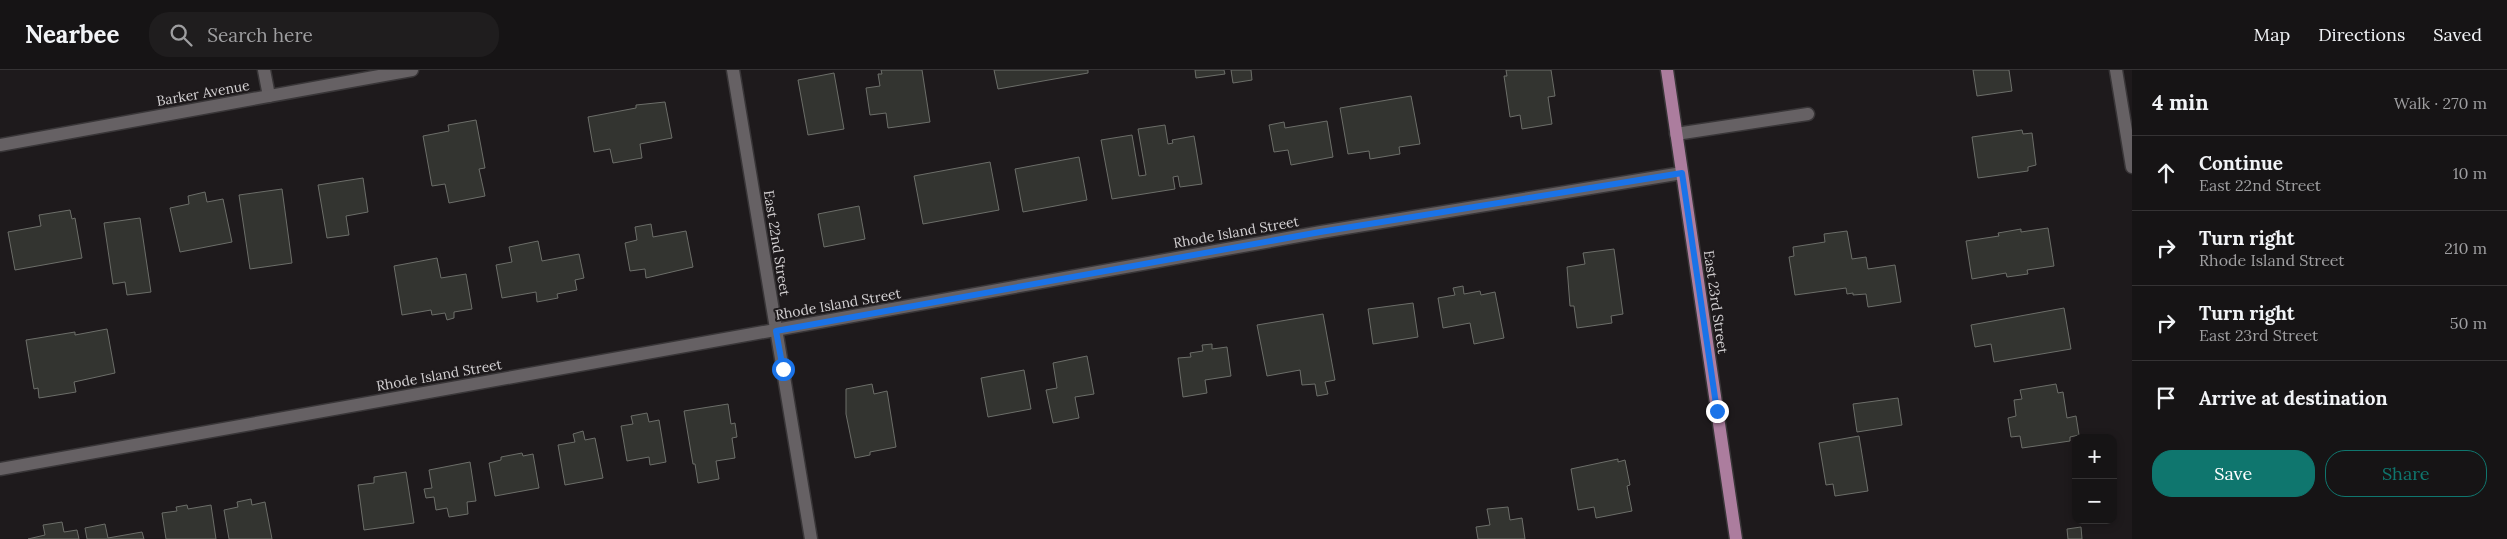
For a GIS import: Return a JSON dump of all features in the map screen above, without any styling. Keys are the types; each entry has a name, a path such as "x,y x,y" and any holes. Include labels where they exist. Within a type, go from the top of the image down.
{"main road":[{"name":"East 23rd Street","path":"1667,70 1736,539"}],"street":[{"path":"264,70 269,96"},
{"name":"Barker Avenue","path":"0,146 412,70"},
{"name":"East 22nd Street","path":"733,70 811,539"},
{"path":"2116,70 2132,167"},
{"path":"1676,134 1808,114"},
{"name":"Rhode Island Street","path":"0,469 1320,232 1682,173"}],"building":[{"path":"881,70 922,70 930,122 888,128 886,113 870,115 866,88 880,86 878,74 882,74"},
{"path":"994,70 1088,70 1088,73 998,89"},
{"path":"1195,70 1224,70 1225,74 1196,78"},
{"path":"1231,70 1251,70 1252,80 1233,83"},
{"path":"1506,70 1551,70 1555,96 1548,97 1552,124 1522,129 1520,115 1510,117 1504,76 1507,76"},
{"path":"1973,70 2009,70 2012,91 1977,96"},
{"path":"834,73 844,129 808,135 798,80"},
{"path":"1411,96 1420,144 1399,147 1400,154 1370,159 1369,151 1348,154 1340,108"},
{"path":"665,102 672,138 640,144 642,158 613,163 610,149 594,152 588,117 636,108 636,105"},
{"path":"476,120 485,168 479,169 485,196 449,203 445,184 432,186 423,136 449,131 448,125"},
{"path":"1327,121 1333,157 1291,165 1288,150 1274,152 1269,125 1284,122 1285,128"},
{"path":"1165,125 1168,144 1173,143 1172,140 1194,136 1202,184 1180,187 1178,176 1173,177 1175,189 1112,199 1101,140 1132,135 1139,176 1146,175 1138,129"},
{"path":"2022,130 2023,134 2032,133 2036,165 2028,167 2028,171 1978,178 1972,137"},
{"path":"1079,157 1087,200 1023,212 1015,169"},
{"path":"990,162 999,210 923,224 914,176"},
{"path":"363,178 368,212 346,216 349,235 327,238 318,185"},
{"path":"282,189 292,263 250,269 239,195"},
{"path":"205,192 207,202 223,199 232,242 180,252 170,208 189,204 188,196"},
{"path":"859,206 865,239 824,247 818,214"},
{"path":"70,210 72,219 75,218 82,258 15,270 8,232 41,226 39,215"},
{"path":"140,218 151,292 127,295 125,282 113,284 104,223"},
{"path":"651,224 653,237 686,231 693,267 646,278 645,269 630,271 625,243 637,240 635,227"},
{"path":"2048,228 2054,266 2027,270 2028,274 2007,277 2006,273 1972,279 1966,241 1999,236 1998,233 2021,229 2021,232"},
{"path":"1847,231 1852,259 1866,257 1868,269 1895,265 1901,302 1868,307 1866,294 1847,294 1846,288 1795,295 1789,257 1794,256 1793,247 1825,242 1824,234"},
{"path":"538,241 542,261 579,254 584,278 575,280 577,290 557,294 558,298 537,302 536,292 502,298 496,265 512,262 509,247"},
{"path":"1614,249 1623,314 1611,316 1612,323 1577,328 1574,306 1570,306 1567,267 1585,264 1583,253"},
{"path":"437,258 441,278 466,274 472,309 454,312 454,318 447,320 445,313 432,315 431,310 402,315 394,266"},
{"path":"1463,286 1464,294 1480,291 1481,295 1495,292 1504,338 1474,344 1470,323 1443,328 1438,298 1455,295 1453,288"},
{"path":"1413,303 1418,337 1373,344 1368,309"},
{"path":"2064,308 2071,349 1994,362 1991,344 1975,347 1971,325"},
{"path":"1323,314 1335,380 1325,382 1328,394 1317,396 1315,384 1302,385 1300,370 1267,376 1257,325"},
{"path":"107,329 115,373 74,382 76,392 39,398 38,388 34,389 26,340 75,332 75,335"},
{"path":"1212,344 1212,349 1227,347 1231,376 1205,380 1207,393 1183,397 1178,358 1191,357 1190,353 1203,351 1202,345"},
{"path":"1087,356 1094,394 1075,397 1079,418 1053,423 1046,390 1057,388 1053,363"},
{"path":"1024,370 1031,409 988,417 981,378"},
{"path":"872,384 874,394 887,391 896,447 870,452 870,455 855,458 846,414 846,389"},
{"path":"2056,384 2058,393 2063,392 2067,418 2076,416 2079,434 2072,434 2070,441 2022,448 2020,436 2011,437 2008,418 2016,416 2014,400 2022,399 2020,390"},
{"path":"1898,398 1902,425 1857,432 1853,404"},
{"path":"728,404 731,424 735,423 737,437 732,438 735,458 716,461 719,479 698,483 684,411"},
{"path":"647,413 649,422 659,420 666,462 650,465 649,457 627,461 621,426 633,424 631,416"},
{"path":"583,431 585,440 595,438 603,478 565,485 558,445 575,442 573,434"},
{"path":"1859,436 1868,491 1835,496 1833,484 1826,485 1819,443"},
{"path":"522,453 523,456 533,454 539,488 495,496 489,463 501,460 501,457"},
{"path":"1618,459 1618,462 1625,460 1630,485 1627,486 1632,511 1596,518 1594,507 1578,510 1571,469"},
{"path":"470,462 476,501 467,502 468,514 449,517 447,508 436,510 434,497 426,498 424,489 432,488 429,470"},
{"path":"406,472 414,523 364,530 358,485 374,483 374,477"},
{"path":"251,499 252,505 265,502 272,539 229,539 224,510 238,507 237,502"},
{"path":"187,505 188,509 211,505 216,539 166,539 162,513 177,511 176,507"},
{"path":"1508,507 1510,520 1522,518 1525,539 1478,539 1476,527 1490,525 1487,509"},
{"path":"62,522 64,532 77,530 79,539 28,539 45,535 43,525"},
{"path":"105,524 108,538 142,532 144,539 87,539 85,528"},
{"path":"2081,527 2082,539 2068,539 2067,529"}],"route":[{"path":"783,369 776,331 1320,232 1682,173 1717,411"}]}
